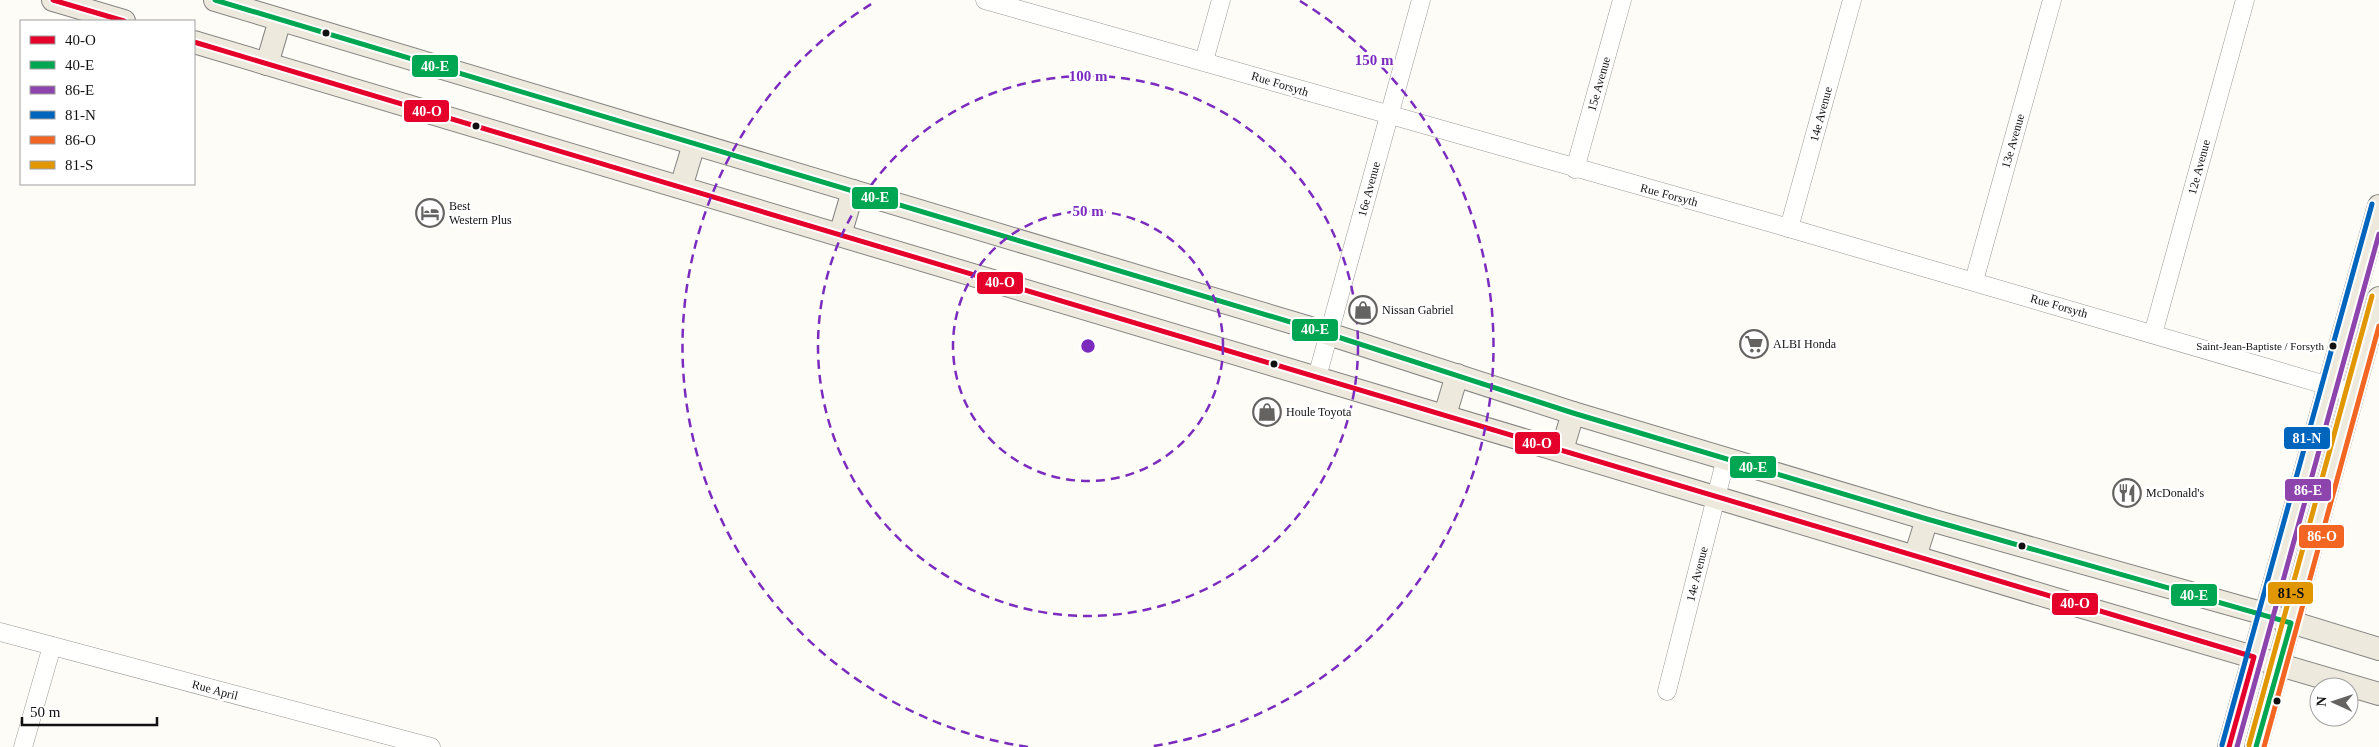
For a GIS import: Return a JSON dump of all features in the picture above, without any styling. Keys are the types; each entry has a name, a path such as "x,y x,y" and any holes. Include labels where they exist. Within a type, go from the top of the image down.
{"main road":[{"path":"53,0 115,13"},
{"path":"215,0 1329,334 1573,413 1927,519 2265,614 2379,649"},
{"path":"267,64 280,20"},
{"path":"195,42 2379,694"},
{"path":"680,187 694,144"},
{"path":"840,235 853,191"},
{"path":"2228,747 2379,206"},
{"path":"2256,747 2378,303"},
{"path":"1445,415 1457,375"},
{"path":"1562,450 1573,413"},
{"path":"1915,556 1927,519"}],"street":[{"name":"Rue Forsyth","path":"985,0 1018,4 1389,116 1974,281 2353,393"},
{"path":"1204,61 1221,0"},
{"name":"16e Avenue","path":"1317,377 1421,0"},
{"name":"15e Avenue","path":"1575,169 1622,0"},
{"name":"14e Avenue","path":"1789,228 1852,0"},
{"name":"13e Avenue","path":"1974,281 2052,0"},
{"name":"12e Avenue","path":"2153,334 2245,0"},
{"path":"2354,298 2378,303"},
{"name":"14e Avenue","path":"1667,691 1726,458"},
{"name":"Rue April","path":"0,632 431,747"},
{"path":"23,747 52,646"}],"transit line":[{"name":"40-O","path":"53,0 121,20"},
{"name":"40-E","path":"215,0 1307,327 1573,413 1927,519 2291,623 2256,747"},
{"name":"40-O","path":"195,42 2254,657 2229,747"},
{"name":"81-N","path":"2222,745 2372,204"},
{"name":"86-E","path":"2237,747 2379,234"},
{"name":"81-S","path":"2249,745 2372,296"},
{"name":"86-O","path":"2264,747 2379,326"}],"place":[{"name":"Best Western Plus","path":"430,213"},
{"name":"Nissan Gabriel","path":"1363,310"},
{"name":"ALBI Honda","path":"1754,344"},
{"name":"Saint-Jean-Baptiste / Forsyth","path":"2333,346"},
{"name":"Houle Toyota","path":"1267,412"},
{"name":"McDonald's","path":"2127,493"}]}
